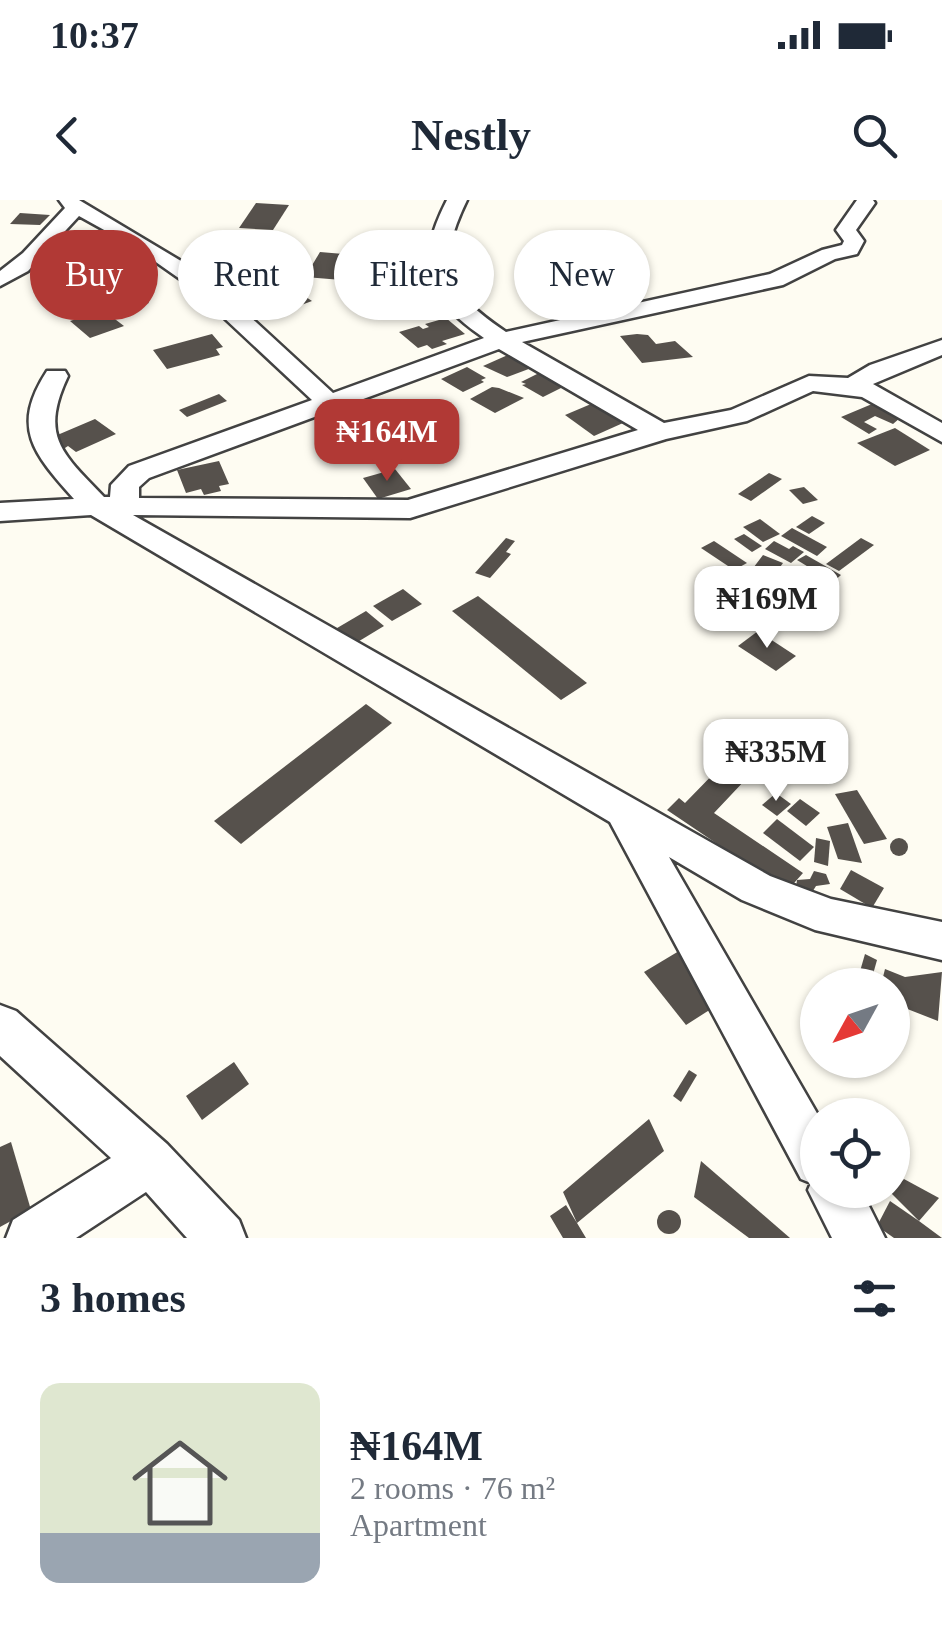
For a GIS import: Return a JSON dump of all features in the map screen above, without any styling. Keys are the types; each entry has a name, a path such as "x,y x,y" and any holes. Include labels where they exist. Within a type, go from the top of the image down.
{"street":[{"path":"456,200 438,274 442,288 478,323 660,432"},
{"path":"0,280 23,268 72,203 178,268"},
{"path":"110,506 139,472 504,339 774,280 829,254 854,248 846,230 865,203"},
{"path":"240,320 331,404"},
{"path":"853,386 879,370 942,347"},
{"path":"56,376 39,410 39,436 110,506 623,813 756,888 830,917 942,941"},
{"path":"0,512 110,506 410,509 660,432 738,416 809,383 853,386 942,434"},
{"path":"623,813 800,1130"},
{"path":"0,1026 150,1161 221,1238"},
{"path":"31,1238 150,1161"},
{"path":"843,1208 860,1238"}],"building":[{"path":"256,203 289,205 273,230 239,228"},
{"path":"20,213 50,215 40,225 10,224"},
{"path":"320,252 334,253 334,279 314,278 314,262"},
{"path":"116,320 124,326 90,338 70,321"},
{"path":"448,320 465,334 442,341 447,344 432,349 427,345 418,348 399,332 429,327 425,324"},
{"path":"212,334 223,347 216,349 220,355 167,369 153,350"},
{"path":"648,335 656,344 675,341 693,357 642,363 620,336"},
{"path":"510,354 534,367 507,377 483,366"},
{"path":"467,367 486,378 481,380 484,382 463,392 441,379"},
{"path":"543,371 567,385 543,397 522,385 526,384 521,382"},
{"path":"492,387 524,398 495,413 470,399"},
{"path":"219,394 227,401 187,417 179,410"},
{"path":"591,404 623,423 594,436 565,415"},
{"path":"872,404 900,418 893,424 875,416 864,422 877,429 869,434 841,417"},
{"path":"95,419 116,434 76,452 68,446 62,450 48,439"},
{"path":"390,424 399,434 382,440 373,429"},
{"path":"895,428 930,450 895,466 857,443"},
{"path":"219,461 229,484 219,486 221,491 204,495 201,489 186,493 177,470"},
{"path":"395,469 411,489 378,499 363,478"},
{"path":"769,473 782,479 751,501 738,494"},
{"path":"804,487 818,500 803,504 789,490"},
{"path":"812,516 825,523 809,534 796,527"},
{"path":"760,519 780,534 763,542 743,527"},
{"path":"792,528 827,547 817,556 781,536"},
{"path":"744,534 762,546 752,552 734,539"},
{"path":"506,538 515,541 506,552 511,554 490,578 475,573"},
{"path":"861,538 874,545 839,571 826,564"},
{"path":"714,541 747,563 734,570 701,548"},
{"path":"774,541 804,552 791,563 765,549"},
{"path":"763,555 783,563 763,591 799,606 792,616 735,592"},
{"path":"806,555 841,575 833,582 797,560"},
{"path":"792,567 835,590 825,598 785,572"},
{"path":"403,589 422,604 392,621 373,606"},
{"path":"478,596 587,683 561,700 452,611"},
{"path":"366,611 384,626 351,646 332,631"},
{"path":"758,631 796,656 776,671 738,646"},
{"path":"366,704 392,723 241,844 214,821"},
{"path":"723,764 747,778 714,813 803,873 787,891 667,810 679,798 685,803"},
{"path":"857,790 887,839 864,844 835,794"},
{"path":"776,793 791,804 777,816 762,805"},
{"path":"800,799 820,813 806,826 787,811"},
{"path":"777,819 814,847 800,861 763,833"},
{"path":"848,823 862,863 838,859 827,827"},
{"path":"816,838 830,841 828,866 814,862"},
{"path":"899,838 908,847 899,856 890,847"},
{"path":"851,870 884,888 872,908 840,889"},
{"path":"814,871 826,874 830,884 816,886 811,894 796,887 797,880 810,879"},
{"path":"679,951 722,1002 686,1025 644,972"},
{"path":"865,954 877,960 875,968 861,968"},
{"path":"942,972 938,1021 910,1010 910,976"},
{"path":"234,1062 249,1084 202,1120 186,1096"},
{"path":"689,1070 697,1075 681,1102 673,1096"},
{"path":"649,1119 664,1151 577,1223 563,1192"},
{"path":"11,1142 31,1210 0,1227 0,1147"},
{"path":"701,1161 790,1238 749,1238 694,1197"},
{"path":"910,1182 939,1198 919,1221 906,1208 910,1208"},
{"path":"566,1205 586,1238 563,1238 550,1216"},
{"path":"886,1208 900,1208 942,1238 894,1238 877,1226"},
{"path":"669,1210 678,1213 678,1231 669,1234 660,1231 657,1222 660,1213"}]}
